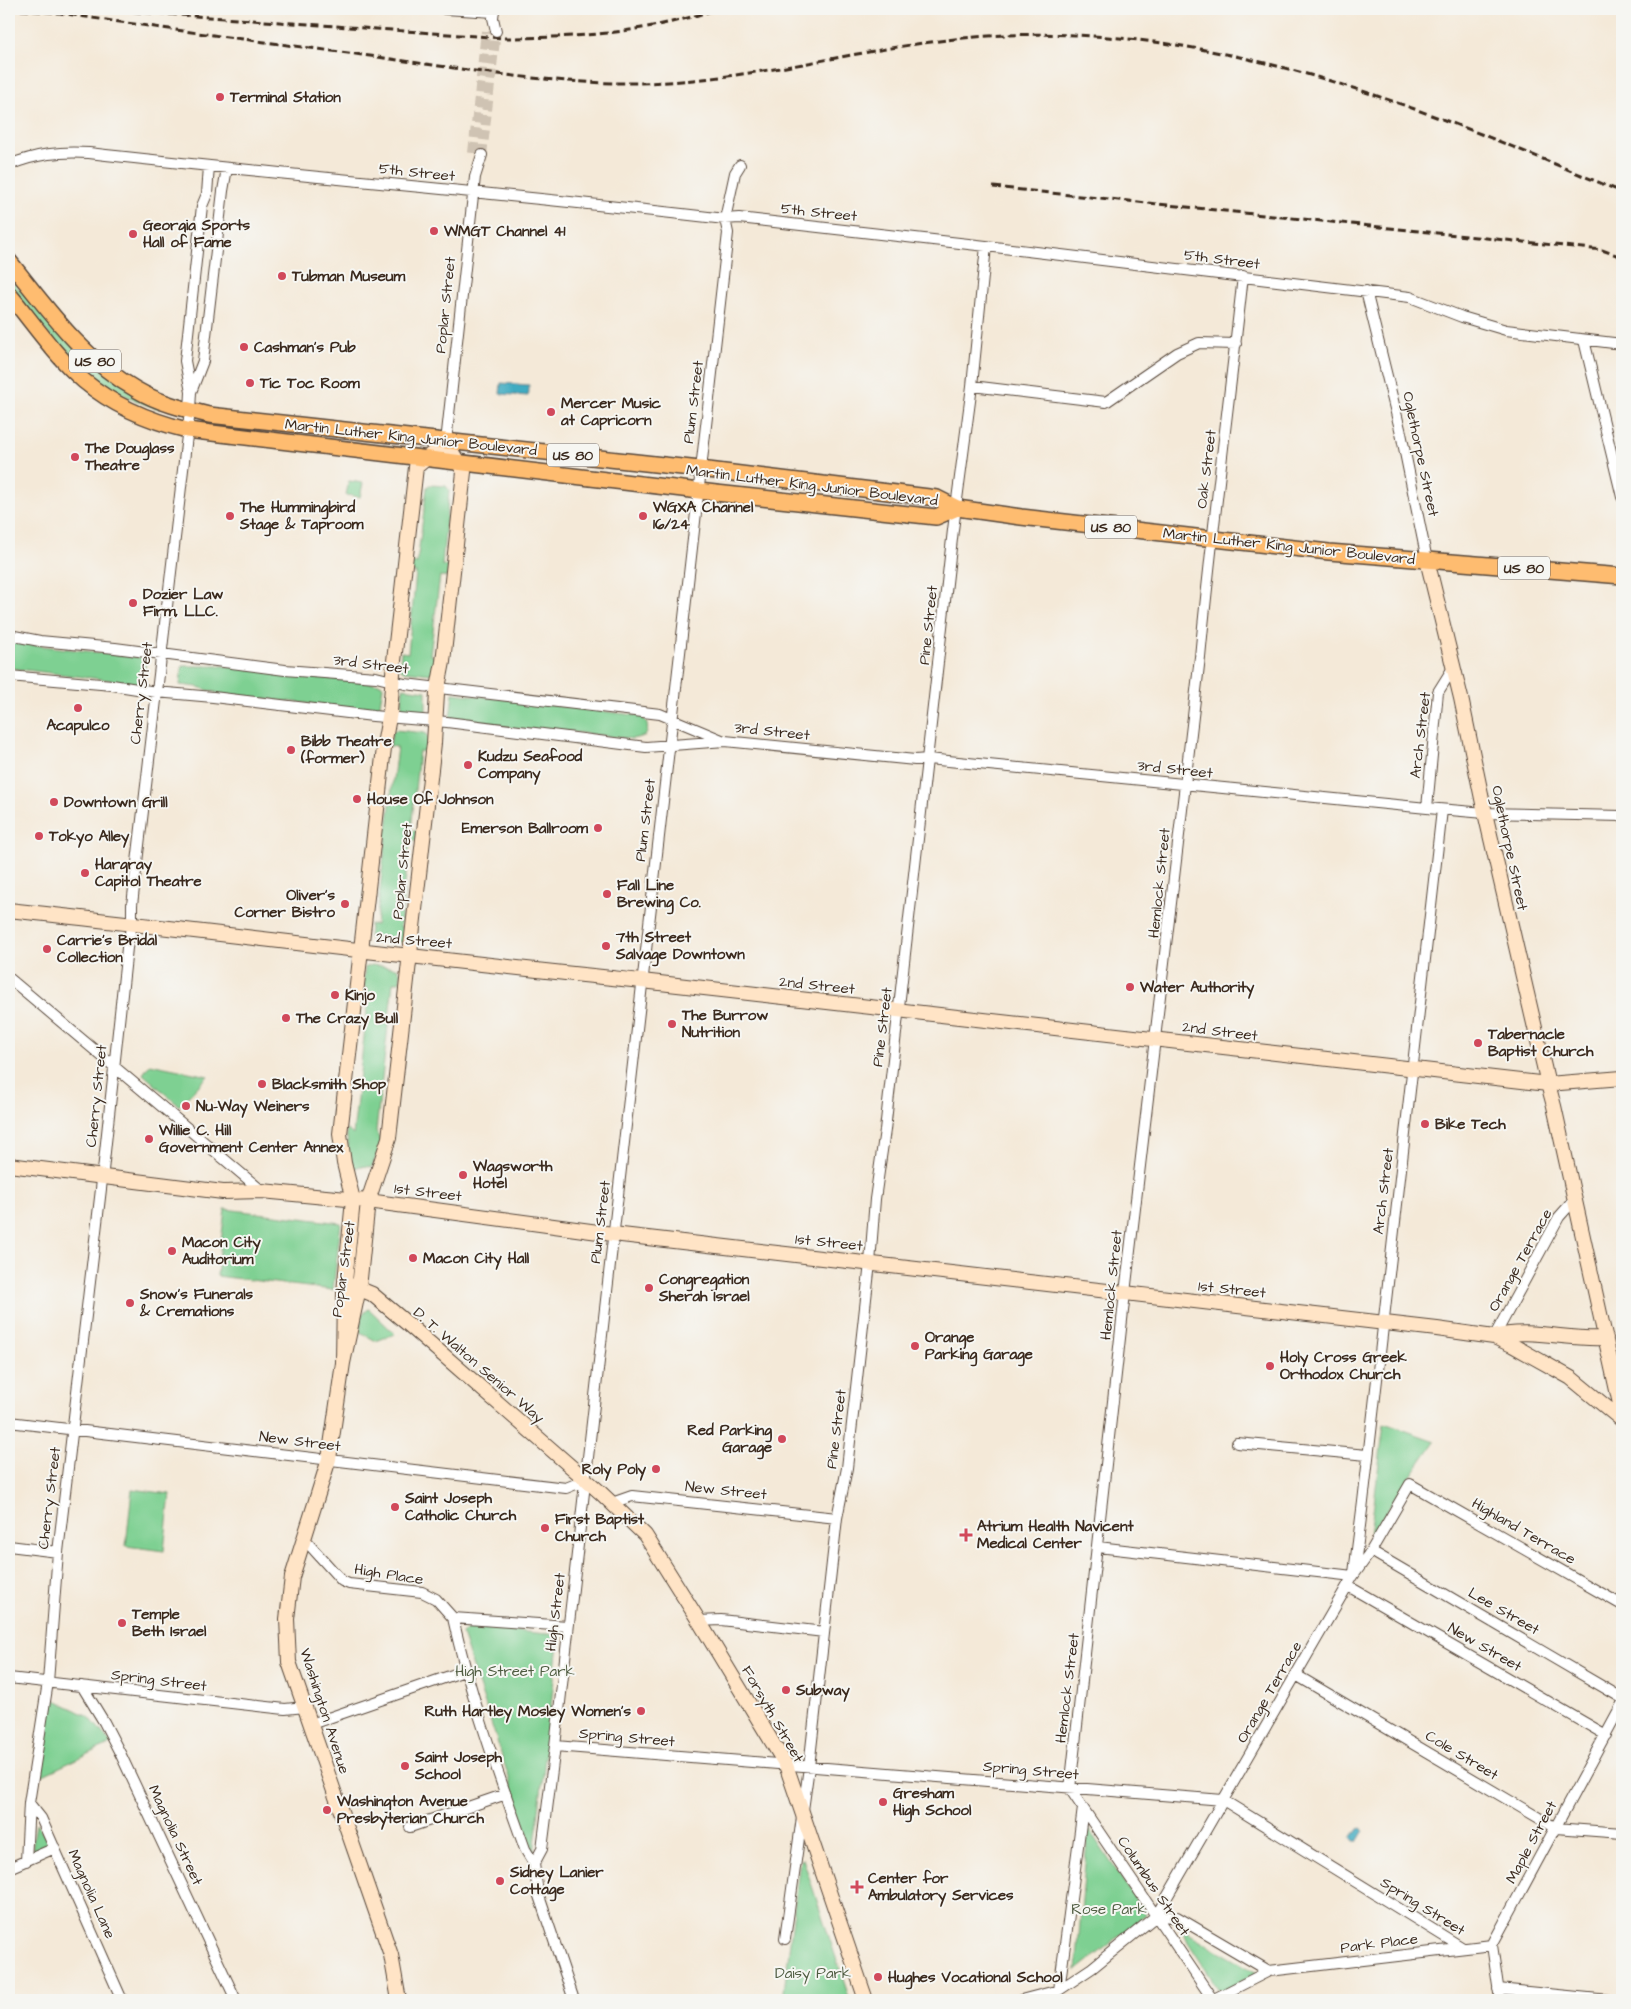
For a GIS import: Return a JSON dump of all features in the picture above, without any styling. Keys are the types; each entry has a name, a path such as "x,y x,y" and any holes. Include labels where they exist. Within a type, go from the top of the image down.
{"main road":[{"name":"Martin Luther King Junior Boulevard","path":"9,261 68,333 104,369 137,391 164,402 213,415 700,469 937,498 957,508 973,512 1329,552 1622,576"},
{"name":"Martin Luther King Junior Boulevard","path":"9,294 53,348 85,381 130,410 155,421 187,430 698,491 936,517 957,508"}],"street":[{"path":"445,9 494,13 491,31"},
{"name":"5th Street","path":"9,165 35,156 73,152 608,205 725,220 739,218 1410,297 1462,317 1506,330 1622,344"},
{"name":"Poplar Street","path":"289,1601 292,1577 329,1459 343,1363 359,1288 368,1201 389,1138 434,744 434,722 438,686 443,662 464,477 464,472 446,442 478,154"},
{"name":"Plum Street","path":"586,1480 728,233 725,220 735,173 740,165"},
{"name":"Cherry Street","path":"26,1860 29,1803 48,1682 58,1552 190,410 191,392 185,362 202,206 207,194 209,166"},
{"name":"Cherry Street","path":"191,392 204,362 227,168"},
{"path":"202,206 207,202 213,201 218,203 222,209"},
{"name":"Pine Street","path":"802,1811 809,1767 837,1518 847,1468 870,1263 875,1199 885,1130 972,386 986,246"},
{"name":"Oak Street","path":"1185,785 1243,276"},
{"name":"Oglethorpe Street","path":"1366,291 1401,433 1427,560 1554,1106 1622,1414"},
{"path":"1584,340 1622,498"},
{"path":"972,386 1106,402 1177,353 1199,343 1236,344"},
{"path":"413,438 425,459"},
{"name":"Poplar Street","path":"343,1363 345,1284 353,1200 344,1163 340,1134 385,738 389,718 416,467 446,442"},
{"name":"3rd Street","path":"9,635 40,641 285,670 376,677 393,681 660,714 725,742"},
{"name":"Arch Street","path":"1427,808 1438,692 1453,668"},
{"name":"3rd Street","path":"9,676 112,685 156,692 646,747 725,742 914,760 928,759 1442,810 1622,816"},
{"name":"Hemlock Street","path":"1070,1789 1125,1293 1185,785"},
{"name":"Arch Street","path":"1350,1581 1412,1078 1411,1070 1442,810"},
{"name":"2nd Street","path":"9,910 132,923 361,952 428,957 521,969 642,981 1411,1070 1548,1084 1622,1078"},
{"path":"9,978 262,1192"},
{"name":"1st Street","path":"9,1165 223,1192 262,1192 368,1201 613,1234 1382,1322 1494,1337 1571,1378 1622,1420"},
{"name":"Orange Terrace","path":"1494,1337 1559,1217 1575,1199"},
{"name":"D. T. Walton Senior Way","path":"345,1284 372,1294 586,1480"},
{"path":"1494,1337 1511,1332 1586,1340 1606,1338"},
{"name":"New Street","path":"9,1422 566,1488 586,1480"},
{"path":"1237,1443 1367,1455"},
{"name":"Forsyth Street","path":"586,1480 645,1536 786,1765 866,2000"},
{"name":"High Street","path":"534,1864 542,1849 586,1480"},
{"name":"Orange Terrace","path":"1156,1916 1350,1581 1410,1484"},
{"name":"Highland Terrace","path":"1410,1484 1622,1605"},
{"name":"New Street","path":"612,1503 632,1496 837,1518"},
{"name":"High Place","path":"304,1540 342,1581 361,1586 422,1592 436,1598 453,1618"},
{"path":"9,1546 58,1552"},
{"name":"New Street","path":"1098,1547 1350,1581 1606,1734"},
{"name":"Lee Street","path":"1370,1551 1622,1698"},
{"name":"Washington Avenue","path":"289,1601 287,1627 290,1662 391,1955 399,2000"},
{"path":"453,1618 568,1626"},
{"name":"High Street","path":"453,1618 467,1670 506,1794 526,1849 534,1864 538,1893 574,2000"},
{"path":"699,1621 721,1620 824,1632"},
{"path":"311,1724 467,1670"},
{"name":"Cole Street","path":"1296,1675 1556,1828 1622,1833"},
{"name":"Spring Street","path":"9,1678 284,1709 305,1707"},
{"name":"Magnolia Street","path":"82,1686 121,1755 236,2000"},
{"name":"Maple Street","path":"1492,1945 1622,1704"},
{"name":"Spring Street","path":"555,1746 1223,1800 1463,1948"},
{"name":"Columbus Street","path":"1070,1789 1212,2000"},
{"path":"410,1826 506,1794"},
{"name":"Magnolia Lane","path":"29,1803 41,1818 122,2000"},
{"path":"1059,1990 1083,1808"},
{"path":"785,1939 802,1811"},
{"path":"9,1868 55,1848"},
{"path":"1021,2000 1059,1990 1092,1968 1156,1916 1177,1917 1269,1972"},
{"path":"1492,1945 1500,2000"},
{"name":"Park Place","path":"1212,2000 1269,1972 1492,1945"},
{"path":"1498,1989 1609,2000"}],"green space":[{"path":"9,278 17,287 162,409 141,403 116,390 91,376 72,362 9,287"},
{"path":"349,481 363,483 360,497 346,495"},
{"path":"429,485 446,486 449,490 442,565 448,566 447,577 440,576 430,655 437,657 435,670 431,674 404,671 400,668 401,652 408,653 416,573 409,572 411,562 417,563 427,487"},
{"path":"9,642 145,658 145,683 9,668"},
{"path":"182,666 224,666 381,684 383,687 378,711 220,694 198,687 180,685"},
{"path":"403,688 426,691 426,713 424,715 401,714"},
{"path":"453,693 642,716 648,728 645,736 632,739 556,730 541,732 450,718"},
{"path":"396,730 425,733 429,739 427,752 419,751 411,830 417,831 416,841 410,840 400,927 406,929 405,941 402,942 369,938 370,924 376,925 386,838 379,836 381,827 387,828 397,747 390,746 392,732"},
{"path":"371,965 397,968 401,974 400,982 393,982 376,1131 382,1141 372,1167 360,1166 356,1168 351,1165 346,1131 348,1130 353,1135 369,992 363,984 365,967"},
{"path":"150,1064 208,1076 179,1106 143,1074"},
{"path":"225,1209 341,1223 333,1290 217,1276"},
{"path":"369,1309 395,1334 376,1341 360,1332 362,1314"},
{"path":"1384,1423 1435,1441 1370,1535"},
{"path":"132,1489 170,1494 164,1551 126,1546"},
{"name":"High Street Park","path":"469,1627 559,1635 534,1854 462,1634"},
{"path":"50,1697 89,1717 111,1743 41,1776"},
{"path":"36,1823 52,1848 31,1857"},
{"name":"Rose Park","path":"1088,1828 1146,1915 1076,1971"},
{"name":"Daisy Park","path":"803,1859 850,2000 783,2000 800,1860"},
{"path":"1183,1930 1257,1973 1221,1993 1188,1942"}],"water":[{"path":"501,383 529,385 528,396 500,394"},
{"path":"1360,1827 1363,1832 1357,1842 1354,1842 1351,1838"}],"tunnel":[{"path":"473,153 486,31"},
{"path":"482,155 496,31"}],"railway":[{"path":"9,9 60,13 501,74 600,83 680,81 727,76 959,38 1006,35 1089,36 1168,44 1246,59 1323,79 1398,103 1622,192"},
{"path":"97,9 503,38 557,37 638,29 664,24 717,9"},
{"path":"993,187 1602,250 1622,257"}],"place":[{"name":"Terminal Station","path":"220,97"},
{"name":"WMGT Channel 41","path":"434,231"},
{"name":"Georgia Sports Hall of Fame","path":"133,234"},
{"name":"Tubman Museum","path":"282,276"},
{"name":"Cashman's Pub","path":"244,347"},
{"name":"Tic Toc Room","path":"250,383"},
{"name":"Mercer Music at Capricorn","path":"551,412"},
{"name":"The Douglass Theatre","path":"75,457"},
{"name":"The Hummingbird Stage & Taproom","path":"230,516"},
{"name":"WGXA Channel 16/24","path":"643,516"},
{"name":"Dozier Law Firm, LLC.","path":"133,603"},
{"name":"Acapulco","path":"78,708"},
{"name":"Bibb Theatre (former)","path":"291,750"},
{"name":"Kudzu Seafood Company","path":"468,765"},
{"name":"House Of Johnson","path":"357,799"},
{"name":"Downtown Grill","path":"54,802"},
{"name":"Emerson Ballroom","path":"598,828"},
{"name":"Tokyo Alley","path":"39,836"},
{"name":"Hargray Capitol Theatre","path":"85,873"},
{"name":"Fall Line Brewing Co.","path":"607,894"},
{"name":"Oliver's Corner Bistro","path":"345,904"},
{"name":"7th Street Salvage Downtown","path":"606,946"},
{"name":"Carrie's Bridal Collection","path":"47,949"},
{"name":"Water Authority","path":"1130,987"},
{"name":"Kinjo","path":"335,995"},
{"name":"The Crazy Bull","path":"286,1018"},
{"name":"The Burrow Nutrition","path":"672,1024"},
{"name":"Tabernacle Baptist Church","path":"1478,1043"},
{"name":"Blacksmith Shop","path":"262,1084"},
{"name":"Nu-Way Weiners","path":"186,1106"},
{"name":"Bike Tech","path":"1425,1124"},
{"name":"Willie C. Hill Government Center Annex","path":"149,1139"},
{"name":"Wagsworth Hotel","path":"463,1175"},
{"name":"Macon City Auditorium","path":"172,1251"},
{"name":"Macon City Hall","path":"413,1258"},
{"name":"Congregation Sherah Israel","path":"649,1288"},
{"name":"Snow's Funerals & Cremations","path":"130,1303"},
{"name":"Orange Parking Garage","path":"915,1346"},
{"name":"Holy Cross Greek Orthodox Church","path":"1270,1366"},
{"name":"Red Parking Garage","path":"782,1439"},
{"name":"Roly Poly","path":"656,1469"},
{"name":"Saint Joseph Catholic Church","path":"395,1507"},
{"name":"First Baptist Church","path":"545,1528"},
{"name":"Atrium Health Navicent Medical Center","path":"966,1535"},
{"name":"Temple Beth Israel","path":"122,1623"},
{"name":"Subway","path":"786,1690"},
{"name":"Ruth Hartley Mosley Women's","path":"641,1711"},
{"name":"Saint Joseph School","path":"405,1766"},
{"name":"Gresham High School","path":"883,1802"},
{"name":"Washington Avenue Presbyterian Church","path":"327,1810"},
{"name":"Sidney Lanier Cottage","path":"500,1881"},
{"name":"Center for Ambulatory Services","path":"857,1887"},
{"name":"Hughes Vocational School","path":"878,1977"}]}
